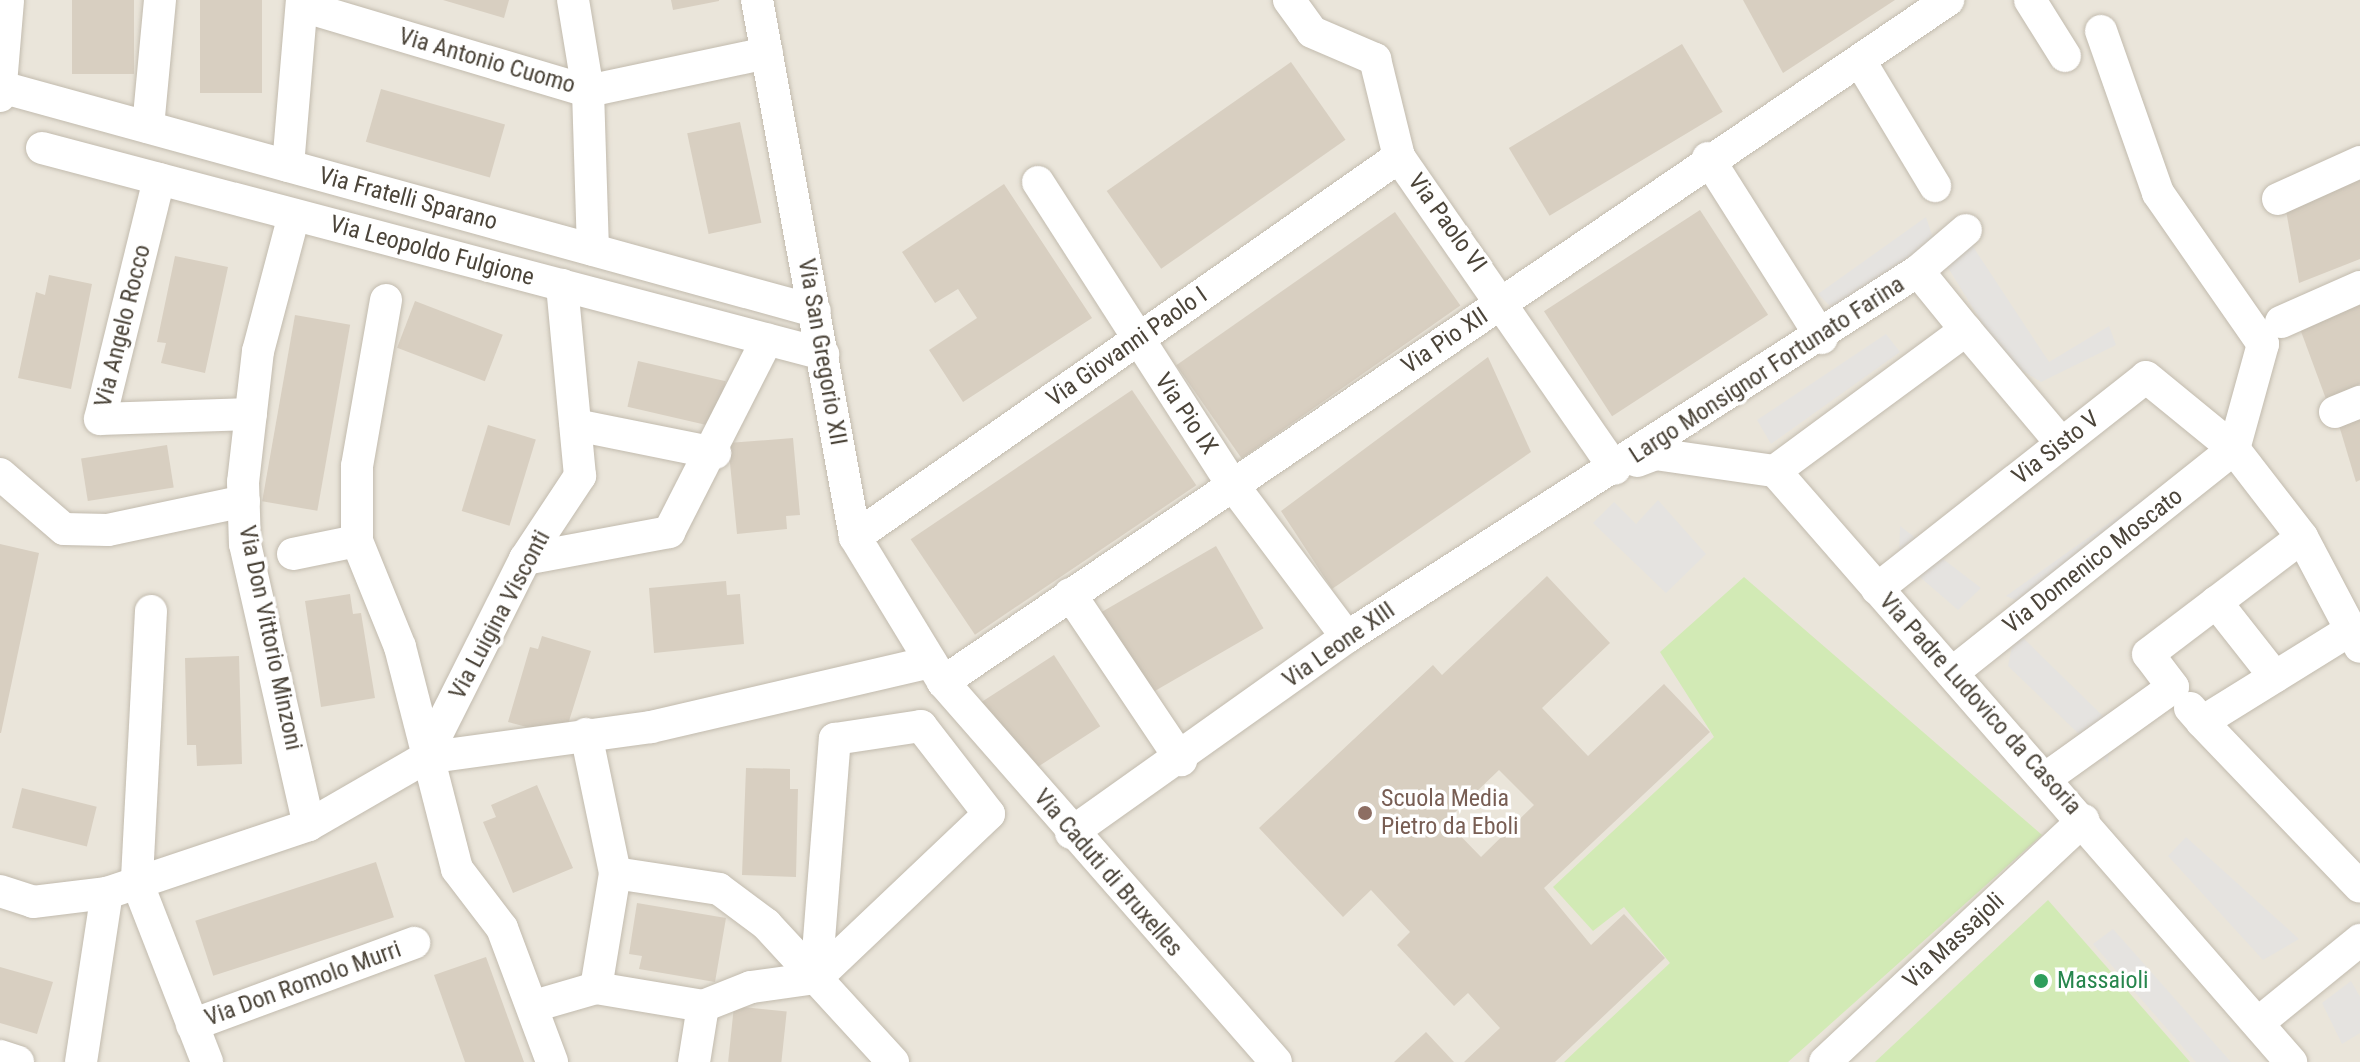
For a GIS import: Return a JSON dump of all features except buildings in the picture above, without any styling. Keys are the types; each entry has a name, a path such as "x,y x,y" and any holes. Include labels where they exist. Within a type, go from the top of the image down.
{"street":[{"path":"0,96 8,0"},
{"path":"148,127 160,0"},
{"path":"573,0 588,91 593,250"},
{"name":"Via San Gregorio XII","path":"757,0 855,537 937,672"},
{"name":"Via Paolo VI","path":"1289,0 1312,32 1375,59 1399,157 1504,301 1615,469"},
{"name":"Via Pio XII","path":"937,672 1070,594 1504,301 1708,158 1860,61 1948,0"},
{"path":"2030,0 2065,56"},
{"path":"288,166 302,3"},
{"name":"Via Antonio Cuomo","path":"302,3 588,91 767,53"},
{"path":"2101,31 2158,193 2263,344 2234,449 2302,537 2356,638 2275,677 2202,722"},
{"path":"1860,61 1935,186"},
{"name":"Via Fratelli Sparano","path":"1,87 815,311"},
{"name":"Via Leopoldo Fulgione","path":"42,148 823,354"},
{"name":"Via Giovanni Paolo I","path":"855,537 1399,157"},
{"path":"1708,158 1822,338"},
{"path":"2278,199 2360,162"},
{"name":"Via Angelo Rocco","path":"159,179 100,419 251,414"},
{"name":"Via Pio IX","path":"1038,182 1136,340 1232,484 1347,637"},
{"name":"Via Don Vittorio Minzoni","path":"294,215 258,351 244,501 245,544 309,825"},
{"name":"Largo Monsignor Fortunato Farina","path":"1615,469 1822,338 1918,271 1966,230"},
{"name":"Largo Monsignor Fortunato Farina","path":"1918,271 2061,443"},
{"name":"Via Luigina Visconti","path":"425,758 525,559 580,476 562,285"},
{"path":"2281,322 2360,287"},
{"path":"386,300 357,466 357,541 400,647 425,758 457,869 502,928 534,1006 552,1062"},
{"path":"1615,469 1655,454 1775,471 1966,330"},
{"path":"525,559 669,532 715,453 767,340"},
{"name":"Via Sisto V","path":"1877,589 2146,377 2234,449"},
{"path":"576,425 715,453"},
{"name":"Via Domenico Moscato","path":"1952,673 2234,449"},
{"name":"Via Leone XIII","path":"1071,833 1181,760 1347,637 1615,469"},
{"name":"Via Padre Ludovico da Casoria","path":"1775,471 2084,820 2291,1062"},
{"path":"0,474 64,529 108,530 244,501"},
{"path":"2302,537 2148,654 2202,722 2360,887"},
{"path":"293,554 357,541"},
{"path":"1070,594 1181,760"},
{"path":"2216,602 2275,677"},
{"path":"137,882 151,611"},
{"path":"0,891 33,902 107,893 309,825 425,758 651,727 937,672"},
{"name":"Via Caduti di Bruxelles","path":"937,672 1071,833 1276,1062"},
{"path":"2046,778 2173,687"},
{"path":"534,1006 596,988 703,1006 751,987 816,978 989,814 921,726 835,739 816,978"},
{"path":"586,734 615,873 596,988"},
{"name":"Via Massajoli","path":"1825,1062 2084,820"},
{"path":"615,873 719,889 766,924 893,1062"},
{"name":"Via Don Romolo Murri","path":"137,882 207,1062"},
{"path":"81,1062 107,893"},
{"path":"2258,1023 2360,940"},
{"name":"Via Don Romolo Murri","path":"192,1025 414,943"},
{"path":"694,1062 703,1006"},
{"path":"0,1056 18,1062"}],"shaded area":[{"path":"0,0 2360,0 2360,1062 0,1062"},
{"path":"1926,217 1935,244 1836,312 1818,294"},
{"path":"1968,239 2049,362 2109,326 2116,345 2041,382 2005,360 1942,258"},
{"path":"1886,334 1900,352 1771,444 1757,420"},
{"path":"2164,484 2195,494 2041,611 2006,596"},
{"path":"1658,500 1706,554 1666,593 1593,523 1614,502 1636,524"},
{"path":"1900,526 1981,588 1958,610 1899,559"},
{"path":"2015,630 2110,723 2108,762 2008,666"},
{"path":"2186,837 2299,939 2263,960 2168,856"},
{"path":"2113,929 2231,1062 2196,1062 2093,944"},
{"path":"2351,981 2360,997 2360,1033 2342,1044 2322,1003"}],"green space":[{"path":"1744,577 2042,835 1788,1062 1564,1062 1670,963 1624,907 1593,931 1553,887 1714,737 1660,652"},
{"name":"Massaioli","path":"2048,900 2190,1062 1875,1062"}],"place":[{"name":"Scuola Media Pietro da Eboli","path":"1365,813"},
{"name":"Massaioli","path":"2041,981"}]}
